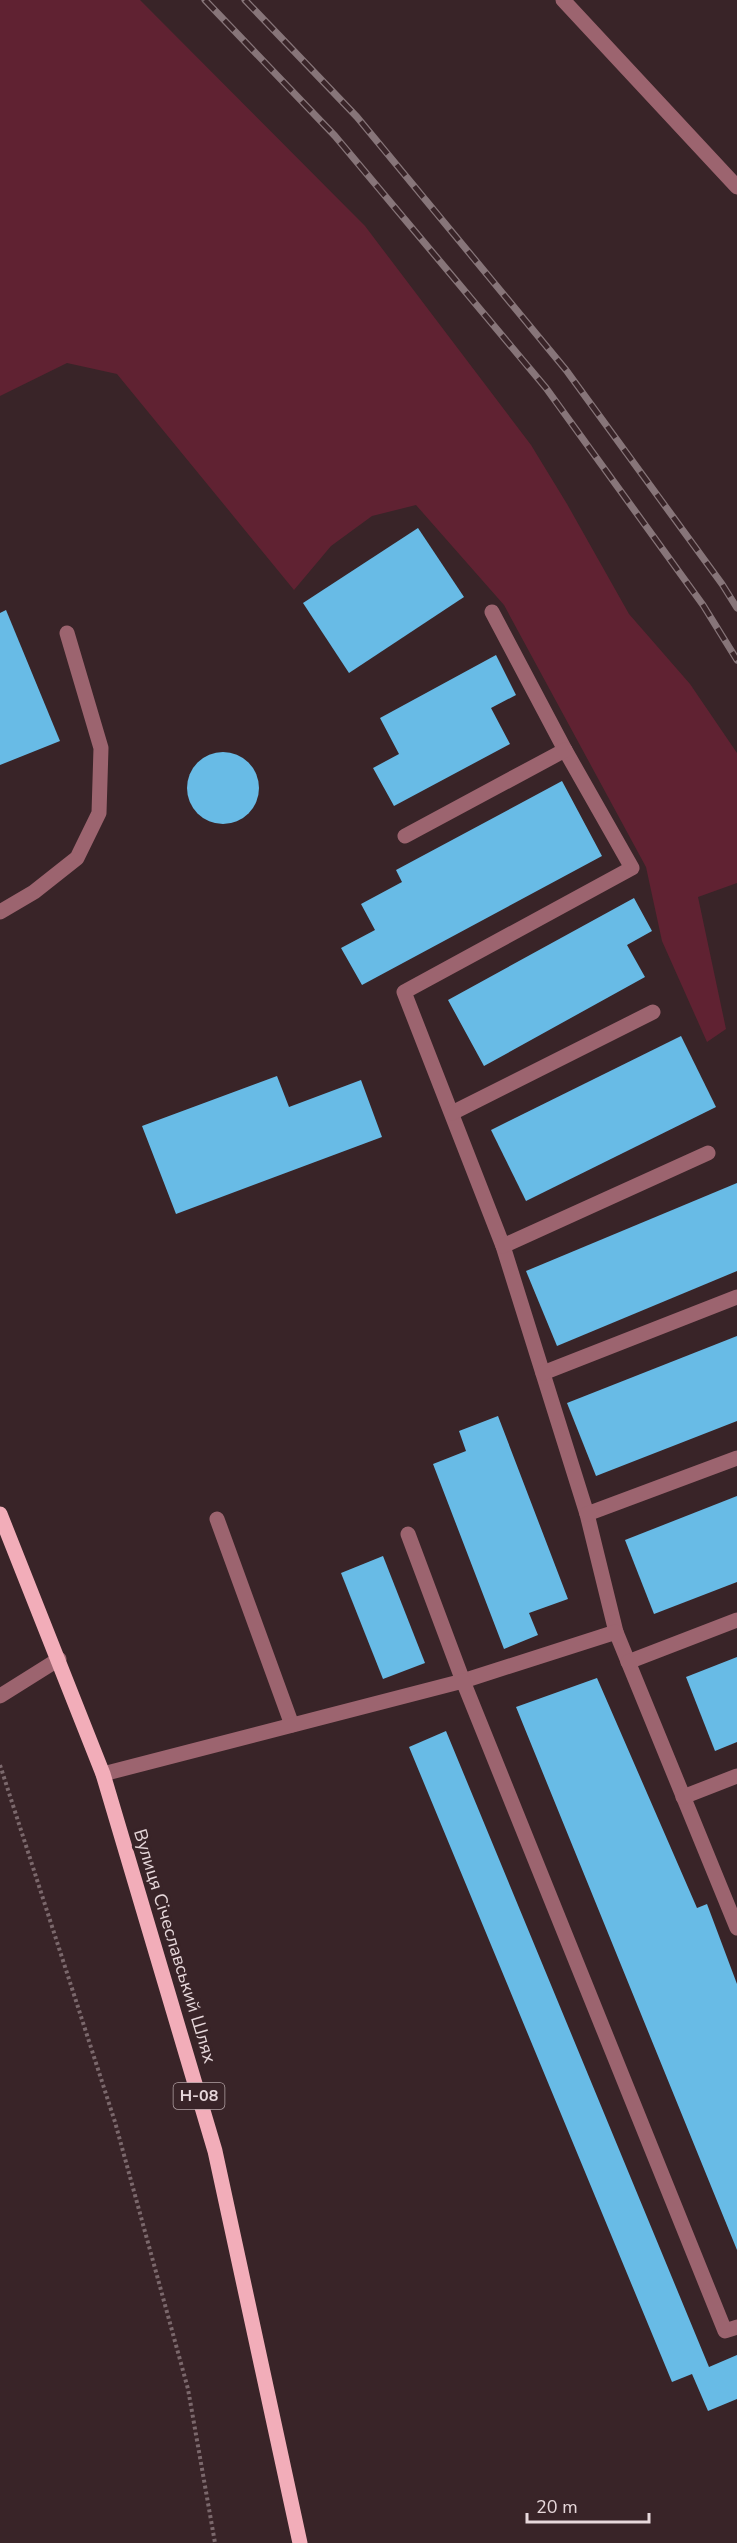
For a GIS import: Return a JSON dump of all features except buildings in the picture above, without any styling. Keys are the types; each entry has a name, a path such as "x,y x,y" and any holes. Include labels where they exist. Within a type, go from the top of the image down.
{"main road":[{"name":"Вулиця Січеславський Шлях","path":"0,1514 103,1774 215,2151 300,2543"}],"street":[{"path":"563,0 737,187"},
{"path":"492,612 565,750 632,868 404,992 503,1246 587,1514 616,1632 737,1928"},
{"path":"0,912 34,892 78,858 99,813 100,748 67,633"},
{"path":"405,836 565,750"},
{"path":"452,1113 653,1012"},
{"path":"503,1246 708,1153"},
{"path":"543,1373 737,1298"},
{"path":"587,1514 737,1458"},
{"path":"218,1519 292,1725"},
{"path":"408,1534 463,1681 725,2331 737,2327"},
{"path":"628,1662 737,1620"},
{"path":"103,1774 463,1681 616,1632"},
{"path":"0,1696 59,1659"},
{"path":"683,1797 737,1776"}],"path":[{"path":"0,1764 115,2122 188,2389 215,2543"}],"shaded area":[{"path":"0,0 140,0 365,226 531,445 629,614 690,684 737,753 737,883 698,897 726,1029 707,1042 662,941 646,867 504,605 416,505 372,516 331,546 294,590 117,374 67,363 0,396"}],"railway":[{"path":"205,0 335,136 546,388 703,605 737,660"},
{"path":"245,0 357,117 566,370 722,584 737,608"}]}
